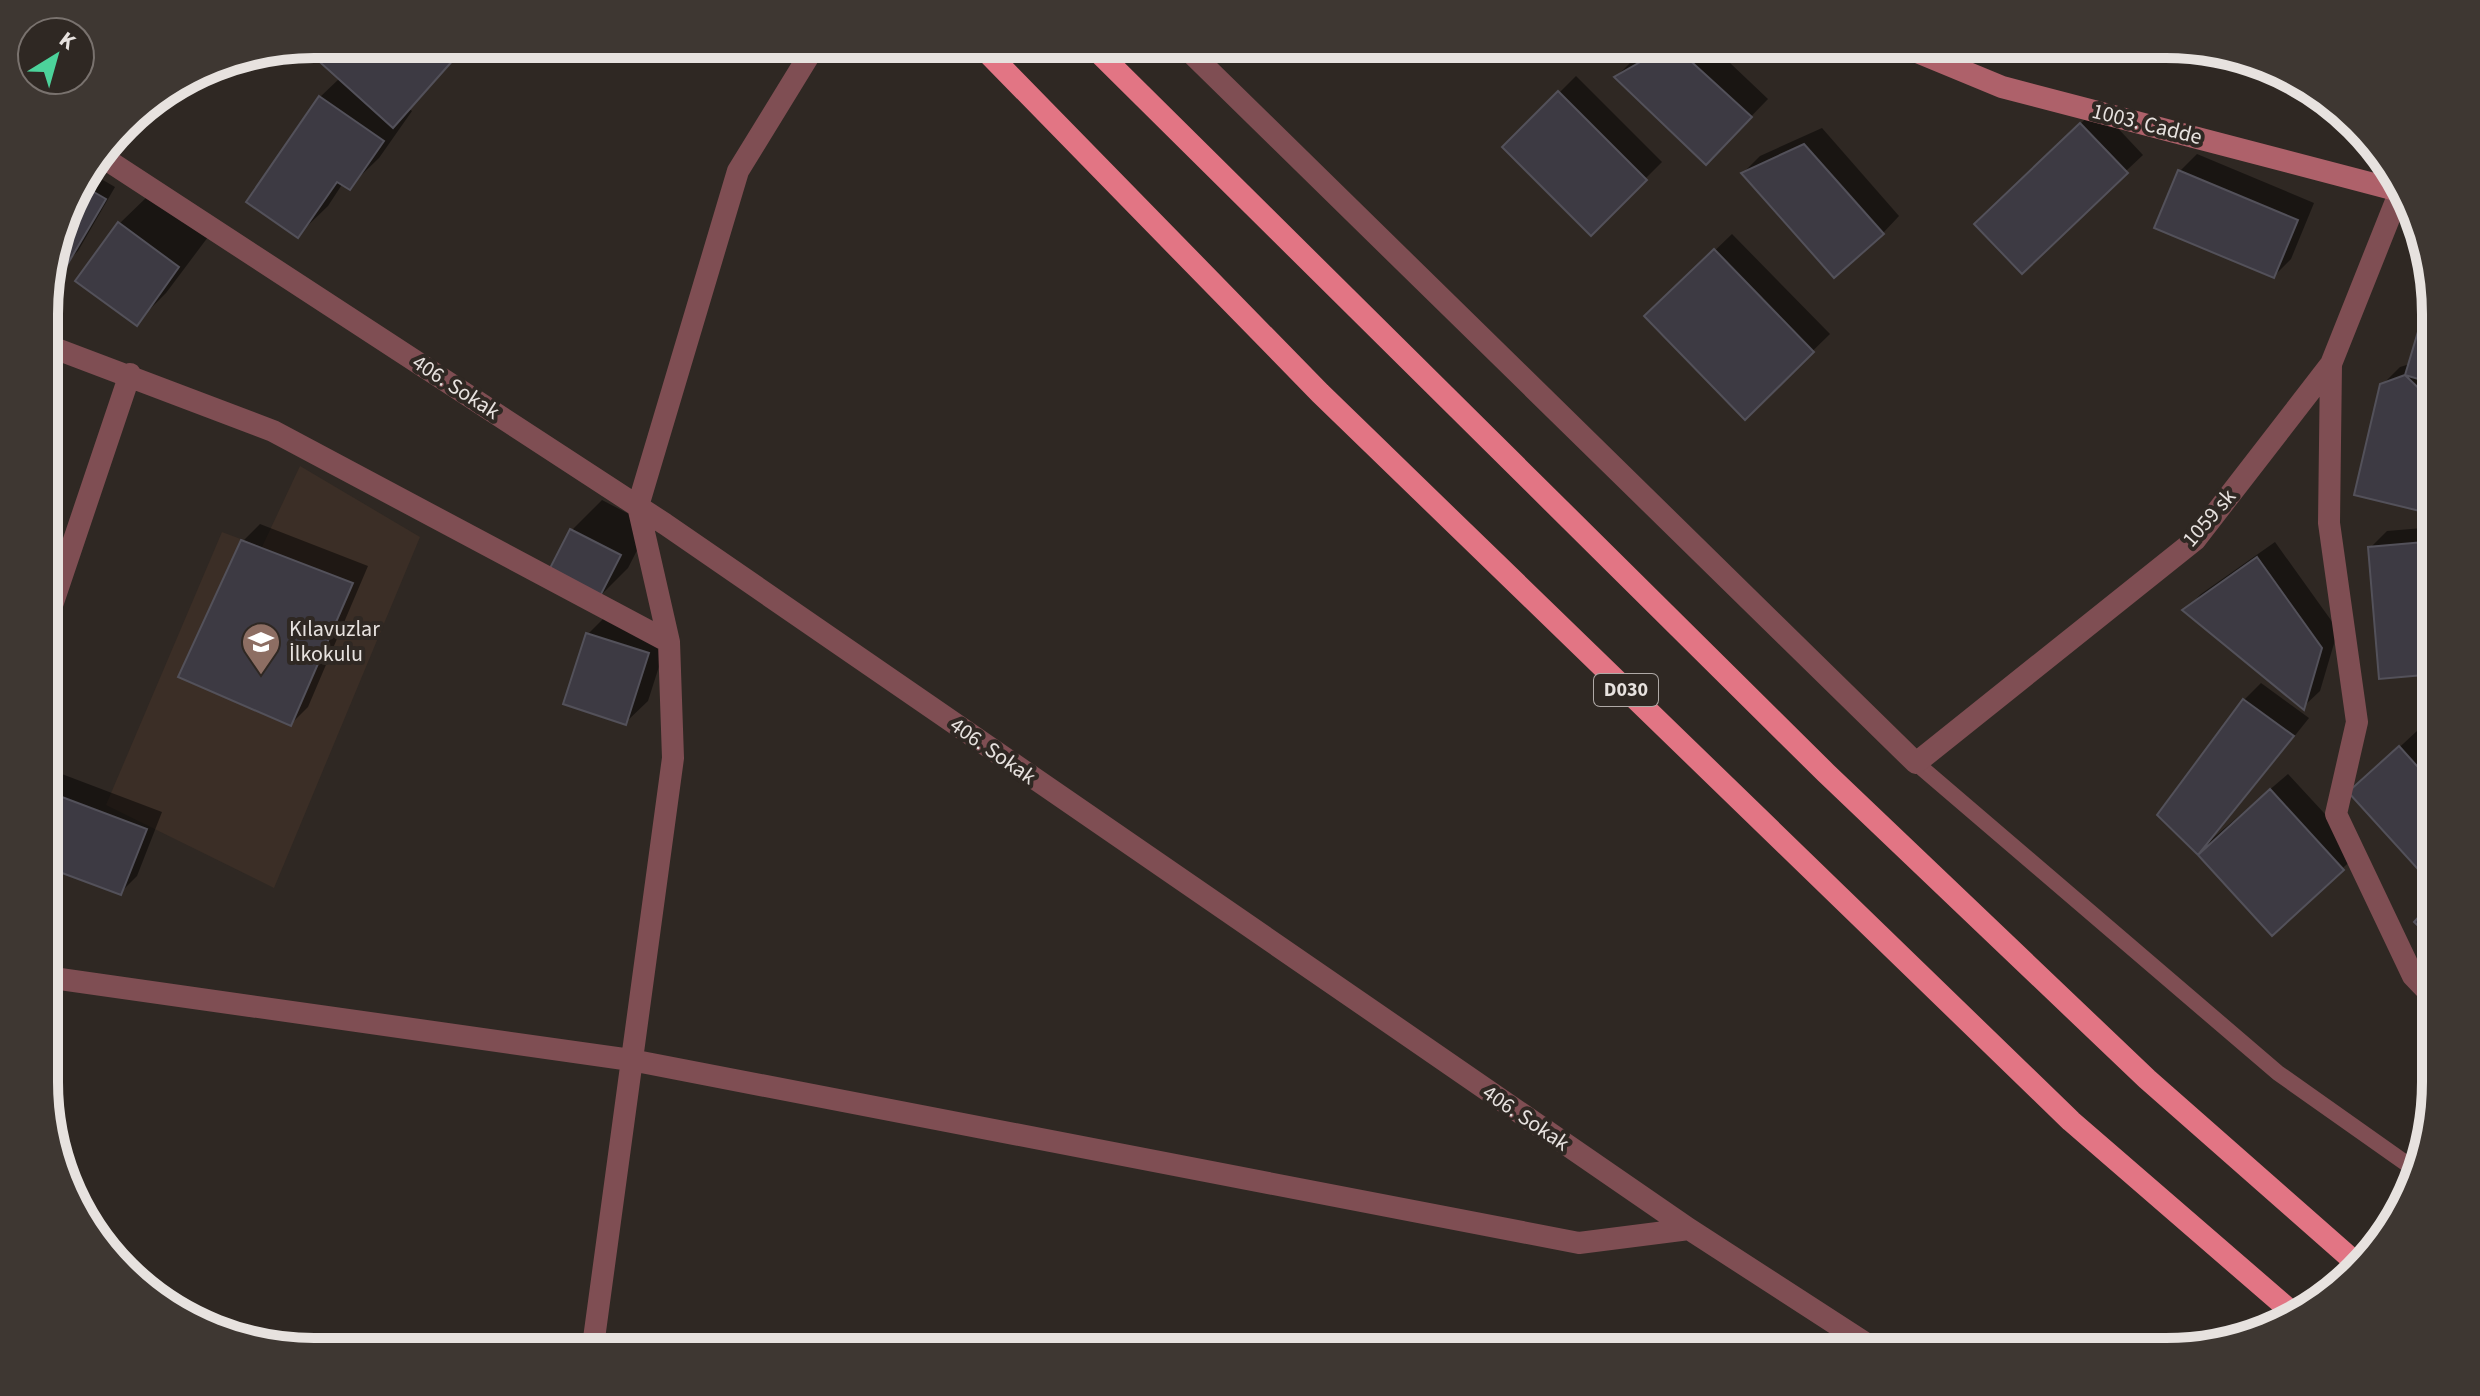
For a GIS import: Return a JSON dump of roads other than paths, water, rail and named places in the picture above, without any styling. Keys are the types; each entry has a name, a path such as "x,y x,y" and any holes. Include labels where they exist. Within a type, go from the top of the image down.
{"highway":[{"name":"D030","path":"993,58 1320,393 2059,1110 2287,1308"},
{"path":"1104,58 1826,773 2147,1079 2351,1259"}],"main road":[{"name":"1003. Cadde","path":"1932,58 2002,87 2389,188"}],"street":[{"path":"594,1338 673,758 669,642 638,506 738,171 807,58"},
{"path":"1196,58 1916,763"},
{"name":"406. Sokak","path":"109,161 638,506 1689,1229 1856,1337"},
{"name":"1059 sk","path":"1916,763 2195,540 2331,364 2396,201"},
{"path":"58,349 273,431 669,642"},
{"path":"2331,364 2329,523 2357,722 2336,814 2413,976 2421,984"},
{"path":"58,587 130,374"},
{"path":"58,979 631,1060 1579,1243 1689,1229"}],"lane":[{"path":"1916,763 2278,1073 2408,1165"}],"place":[{"name":"Kılavuzlar İlkokulu","path":"261,676"}]}
